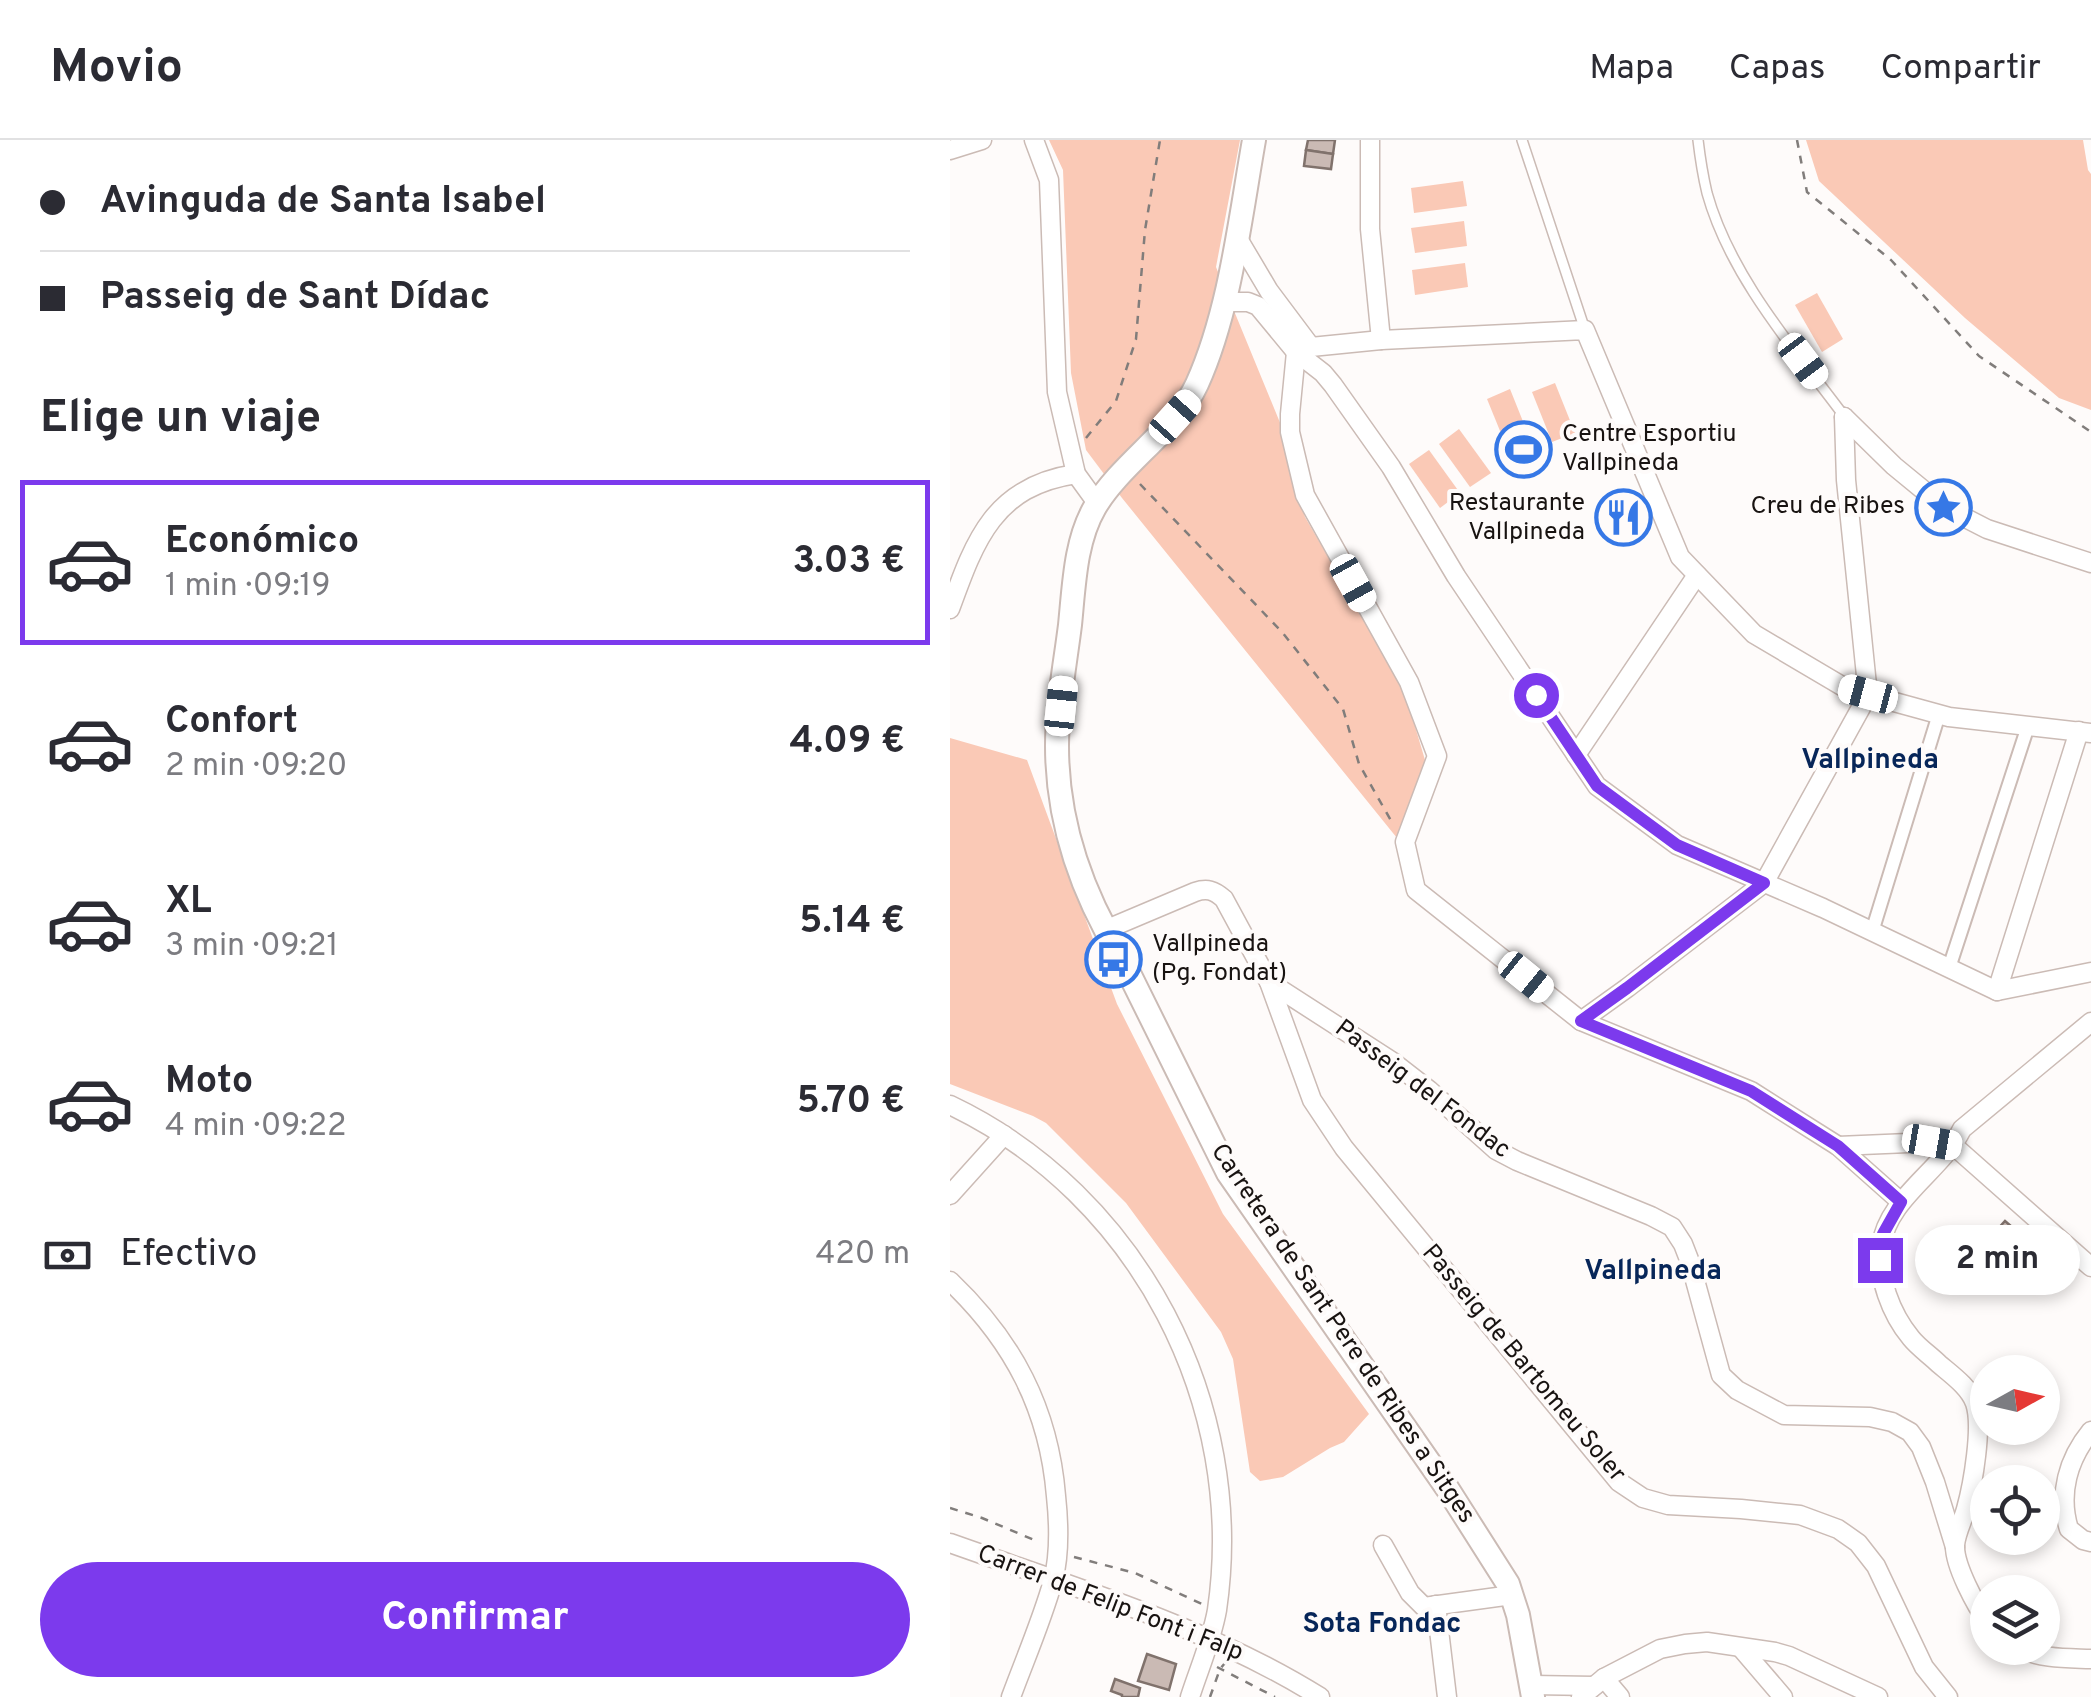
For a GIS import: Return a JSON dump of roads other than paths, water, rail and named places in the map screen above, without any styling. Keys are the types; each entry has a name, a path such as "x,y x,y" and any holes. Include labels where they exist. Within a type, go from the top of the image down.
{"street":[{"path":"950,150 982,140"},
{"path":"1034,140 1049,180 1056,392 1076,474 1097,503"},
{"name":"Carretera de Sant Pere de Ribes a Sitges","path":"1254,140 1216,336 1188,402 1125,468 1086,523 1080,545 1057,743 1062,812 1078,870 1105,930 1228,1173 1448,1488 1508,1584 1533,1691"},
{"path":"1370,140 1370,229 1381,340"},
{"path":"1237,237 1304,350 1290,432 1305,495 1408,682 1437,756 1405,842 1416,890 1581,1021 1751,1091 1838,1146 1901,1202"},
{"path":"1223,302 1258,306 1323,373 1391,467 1456,576 1597,786 1677,845 1997,990 2091,972"},
{"path":"1304,350 1381,340 1585,330 1680,557 1754,634 1846,689 1939,714 2085,732 1997,990"},
{"path":"1844,417 1944,507 1987,529 2091,563"},
{"path":"1581,1021 1764,883 1868,694 1846,480 1844,417"},
{"path":"950,609 971,552 1003,505 1045,480 1076,474"},
{"path":"1576,755 1697,575"},
{"path":"1872,932 1939,714"},
{"path":"1949,968 2028,726"},
{"name":"Passeig del Fondac","path":"1105,930 1205,889 1216,892 1224,899 1268,982 1393,1062 1496,1150 1672,1227 1690,1262 1721,1375 1737,1390 1784,1414 1870,1416 1910,1432 1935,1482 1970,1591"},
{"name":"Passeig de Bartomeu Soler","path":"1268,982 1312,1100 1344,1148 1619,1482 1643,1498 1668,1506 1800,1514 1838,1529 1858,1543 1876,1566 1924,1667 1948,1697"},
{"path":"1955,1546 1973,1476 1976,1408 1959,1381 1912,1340 1899,1322 1889,1301 1881,1248 1889,1220 1901,1202 1954,1146 1962,1129 2091,1022"},
{"path":"950,1105 1004,1135 1051,1170 1090,1207 1149,1282 1184,1350 1211,1433 1222,1522 1216,1612 1190,1697"},
{"path":"950,1195 1004,1135"},
{"path":"1838,1146 1932,1142 1954,1146 2091,1267"},
{"path":"950,1281 984,1316 1029,1386 1043,1421 1055,1480 1058,1550 1053,1580 1011,1697"},
{"path":"2091,1430 2078,1446 2063,1500 2069,1529 2091,1542"},
{"name":"Carrer de Felip Font i Falp","path":"950,1543 1210,1639 1320,1697"},
{"path":"1383,1545 1420,1605 1512,1595"},
{"path":"1436,1606 1447,1697"},
{"path":"1593,1687 1660,1649 1707,1642 1789,1656 1878,1697"},
{"path":"1742,1648 1783,1697"},
{"path":"2060,1657 2091,1659"},
{"path":"1533,1691 1593,1687 1620,1697"}],"lane":[{"path":"1522,140 1585,330"},
{"path":"1698,140 1708,194 1730,248 1762,305 1844,417"}],"place":[{"name":"Centre Esportiu Vallpineda","path":"1523,449"},
{"name":"Creu de Ribes","path":"1944,507"},
{"name":"Restaurante Vallpineda","path":"1624,518"},
{"name":"Vallpineda (Pg. Fondat)","path":"1113,959"}],"district":[{"name":"Vallpineda","path":"1870,761"},
{"name":"Vallpineda","path":"1653,1272"},
{"name":"Sota Fondac","path":"1382,1625"}]}
